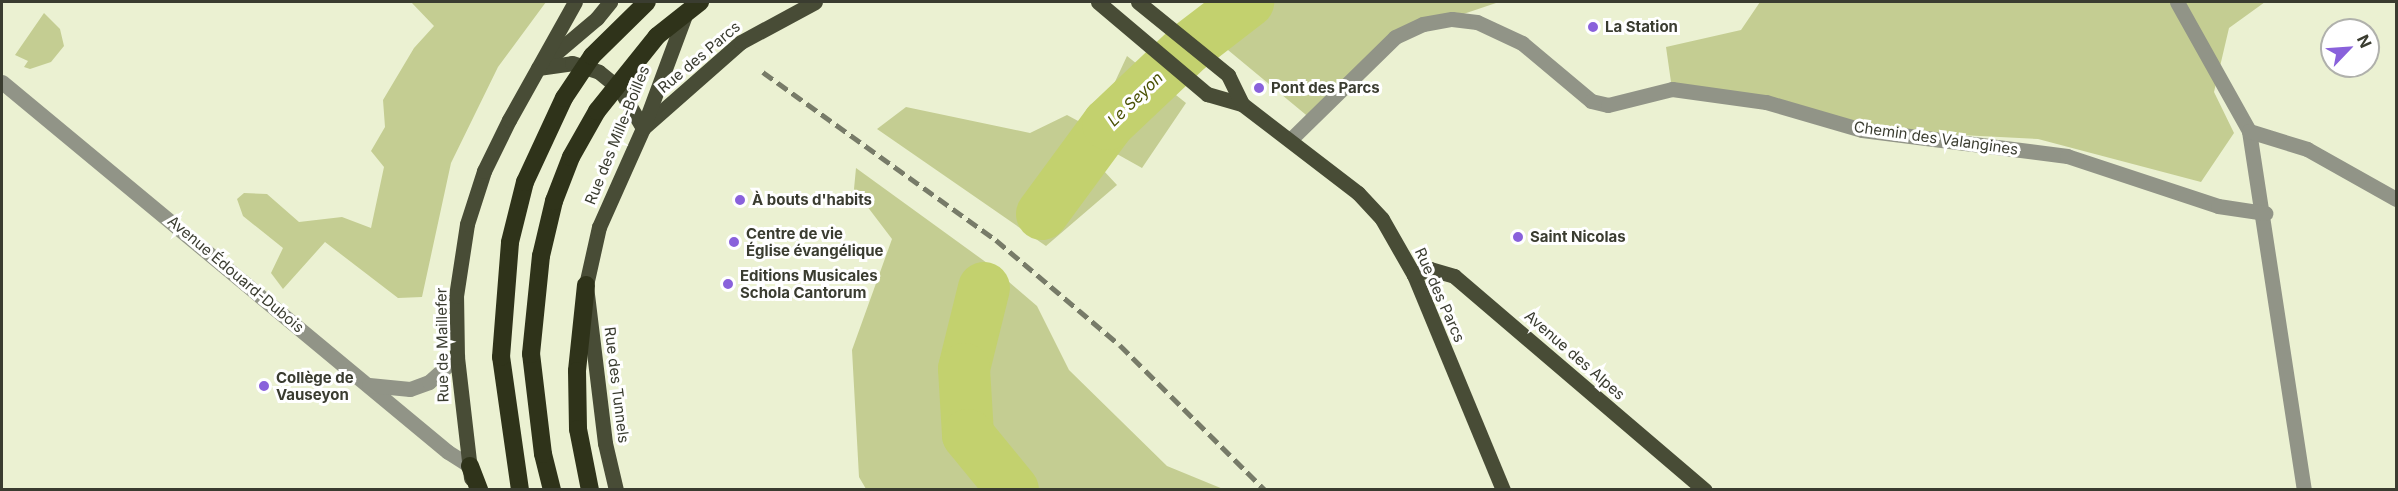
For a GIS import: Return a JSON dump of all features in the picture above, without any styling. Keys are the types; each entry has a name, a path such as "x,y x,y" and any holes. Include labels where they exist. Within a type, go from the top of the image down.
{"highway":[{"path":"520,489 501,357 510,242 525,182 564,98 592,56 647,2"},
{"path":"552,489 543,454 531,354 541,256 554,201 571,157 609,94 657,36 700,2"},
{"path":"586,285 577,371 578,429 590,489"},
{"path":"470,466 479,489"}],"main road":[{"name":"Rue de Maillefer","path":"471,489 457,357 456,296 467,224 484,171 574,2"},
{"path":"538,68 597,18 610,2"},
{"name":"Rue des Mille-Boilles","path":"586,285 599,227 643,128 676,35 692,2"},
{"name":"Rue des Parcs","path":"643,128 741,42 815,2"},
{"name":"Rue des Parcs","path":"1098,2 1207,94 1242,104 1358,193 1382,219 1414,275 1503,489"},
{"name":"Rue des Parcs","path":"1138,2 1228,75 1242,104"},
{"path":"538,68 572,63 599,72 619,88 643,128"},
{"name":"Avenue des Alpes","path":"1414,275 1430,269 1454,276 1705,489"},
{"name":"Rue des Tunnels","path":"586,285 605,443 616,489"}],"street":[{"path":"2177,2 2249,131 2265,213 2304,489"},
{"name":"Chemin des Valangines","path":"1290,141 1395,37 1423,24 1452,19 1477,22 1522,42 1591,101 1608,105 1672,89 1766,102 1862,130 2067,156 2218,206 2265,213"},
{"name":"Avenue Édouard-Dubois","path":"2,82 367,385 470,466"},
{"path":"2249,131 2307,149 2397,199"},
{"path":"367,385 410,388 429,382 457,357"}],"green space":[{"path":"411,2 546,2 498,67 451,163 422,297 398,298 325,242 283,289 271,273 283,248 243,216 237,199 244,193 267,194 299,222 342,217 371,228 384,167 371,151 385,127 383,100 414,48 434,26"},
{"path":"1209,2 1499,2 1395,37 1311,119 1193,21"},
{"path":"1760,2 2265,2 2229,28 2214,92 2234,133 2201,182 2038,139 1862,130 1672,89 1666,47 1741,30"},
{"path":"44,13 60,29 64,46 51,62 30,69 24,67 28,61 15,55"},
{"path":"1127,56 1186,103 1142,168 1117,154 1103,170 1117,185 1046,246 877,129 906,107 1030,133 1067,115 1093,129"},
{"path":"856,168 987,263 1037,306 1069,370 1167,466 1223,489 866,489 859,477 852,350 892,239 854,189"}],"waterway":[{"name":"Le Seyon","path":"1042,214 1108,124 1188,48 1248,2"},
{"name":"Le Seyon","path":"984,288 964,369 968,435 1013,490"}],"railway":[{"path":"763,72 996,240 1120,345 1265,490"}],"place":[{"name":"La Station","path":"1593,27"},
{"name":"Pont des Parcs","path":"1259,88"},
{"name":"À bouts d'habits","path":"740,200"},
{"name":"Saint Nicolas","path":"1518,237"},
{"name":"Centre de vie Église évangélique","path":"734,242"},
{"name":"Editions Musicales Schola Cantorum","path":"728,284"},
{"name":"Collège de Vauseyon","path":"264,386"}]}
